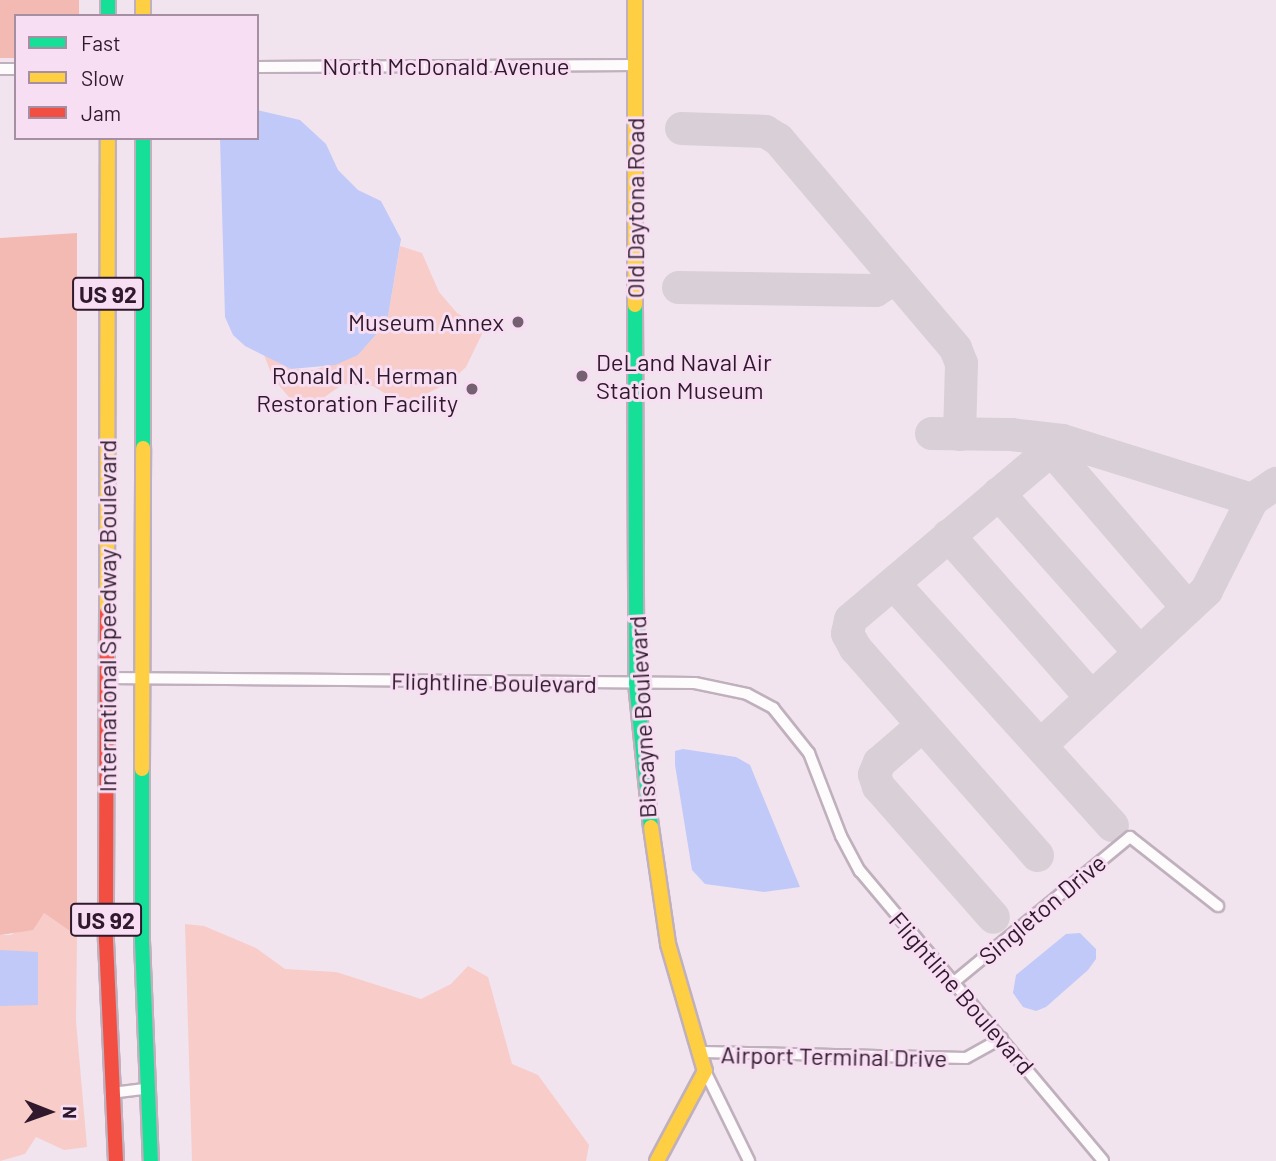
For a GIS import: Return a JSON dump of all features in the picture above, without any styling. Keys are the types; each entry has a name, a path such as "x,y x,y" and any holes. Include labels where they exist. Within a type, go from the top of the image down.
{"main road":[{"name":"Old Daytona Road","path":"635,0 635,416"},
{"name":"International Speedway Boulevard","path":"108,140 106,965 116,1161"},
{"name":"International Speedway Boulevard","path":"143,140 146,1089 151,1161"},
{"name":"Biscayne Boulevard","path":"635,416 636,683 641,770 668,944 703,1052 705,1071"},
{"path":"657,1161 705,1071"}],"street":[{"name":"North McDonald Avenue","path":"259,66 635,65"},
{"name":"Flightline Boulevard","path":"107,678 718,684 773,708 809,753 841,836 860,871 1103,1161"},
{"name":"Singleton Drive","path":"954,982 1130,836 1218,906"},
{"name":"Airport Terminal Drive","path":"703,1052 966,1058 1002,1038"},
{"path":"705,1071 749,1161"},
{"path":"111,1093 146,1089"}],"shaded area":[{"path":"0,0 79,0 79,14 14,14 14,58 0,58"},
{"path":"77,233 77,936 44,913 33,930 0,935 0,238"},
{"path":"400,246 422,253 439,292 457,313 479,326 482,334 466,367 450,382 414,400 386,394 373,386 343,384 302,413 273,378 264,355 291,369 314,370 358,355 387,322"},
{"path":"44,913 77,936 76,1021 87,1147 64,1150 36,1137 25,1154 0,1161 0,935 11,935"},
{"path":"185,924 204,926 256,948 285,969 336,972 421,999 451,984 468,966 488,977 512,1064 538,1075 589,1145 586,1161 192,1161"}],"water":[{"path":"259,110 300,120 326,144 338,170 358,190 381,201 401,239 387,322 358,355 335,365 291,369 245,346 233,335 225,317 220,140 259,140"},
{"path":"683,749 736,757 750,765 800,887 764,892 705,884 692,870 675,765 675,751"},
{"path":"1080,933 1096,949 1096,959 1088,970 1046,1007 1036,1011 1023,1007 1013,993 1016,975 1066,934"},
{"path":"0,950 38,952 38,1005 0,1006"}],"taxiway":[{"path":"681,128 765,131 778,139 955,348 961,363 959,434"},
{"path":"678,287 875,290 895,277"},
{"path":"931,433 1011,434 1062,440 1252,499 1276,483"},
{"path":"1037,855 855,648 847,633 850,619 1062,440"},
{"path":"1051,449 1187,607"},
{"path":"998,493 1139,652"},
{"path":"1041,744 1206,590 1252,499"},
{"path":"948,535 1091,697"},
{"path":"894,584 1112,825"},
{"path":"922,725 879,762 874,774 878,786 993,917"}],"traffic: fast":[{"path":"108,0 108,14"},
{"path":"143,140 143,448"},
{"path":"635,305 636,683 651,827"},
{"path":"142,769 142,941 151,1161"}],"traffic: slow":[{"path":"143,0 143,14"},
{"path":"635,0 635,305"},
{"path":"107,612 108,140"},
{"path":"142,769 143,448"},
{"path":"651,827 668,944 705,1071 657,1161"}],"traffic: jam":[{"path":"107,612 106,941 116,1161"}],"place":[{"name":"Museum Annex","path":"518,322"},
{"name":"DeLand Naval Air Station Museum","path":"582,376"},
{"name":"Ronald N. Herman Restoration Facility","path":"472,389"}]}
